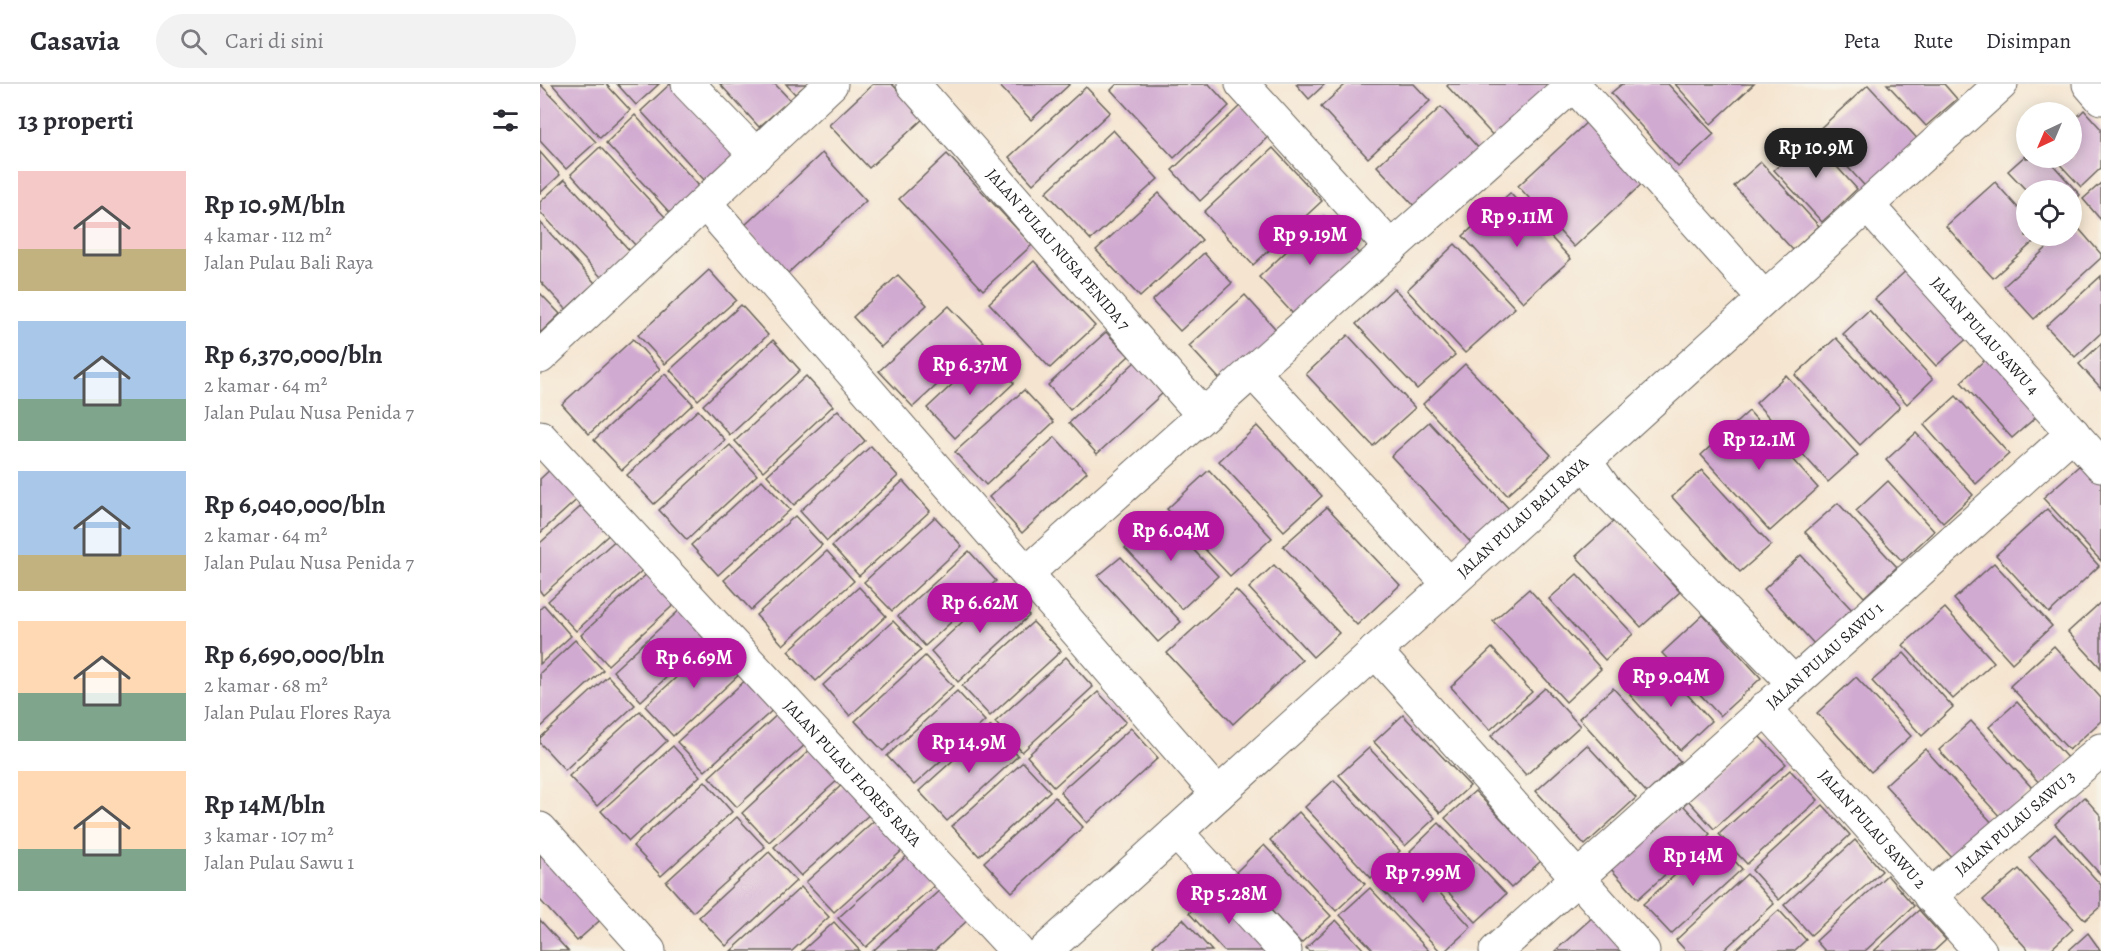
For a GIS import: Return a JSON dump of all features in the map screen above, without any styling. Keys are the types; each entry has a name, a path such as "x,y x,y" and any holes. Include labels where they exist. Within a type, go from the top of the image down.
{"street":[{"path":"688,84 756,155"},
{"path":"540,357 831,84"},
{"name":"JALAN PULAU NUSA PENIDA 7","path":"913,84 1203,415"},
{"path":"1242,84 1391,248"},
{"path":"1027,573 1573,84 1764,298"},
{"name":"JALAN PULAU BALI RAYA","path":"1045,951 2001,84"},
{"path":"2089,84 2101,98"},
{"path":"705,202 1218,794"},
{"name":"JALAN PULAU SAWU 4","path":"1868,205 2101,465"},
{"path":"1252,371 1449,584"},
{"name":"JALAN PULAU SAWU 1","path":"1496,951 2073,433"},
{"name":"JALAN PULAU FLORES RAYA","path":"540,437 1017,951"},
{"path":"1585,461 1605,489 1794,683"},
{"path":"1375,651 1643,951"},
{"name":"JALAN PULAU SAWU 2","path":"1765,708 1980,951"},
{"name":"JALAN PULAU SAWU 3","path":"1930,896 2101,750"},
{"path":"540,829 631,945"},
{"path":"1176,832 1285,951"}],"building":[{"path":"540,84 596,142 566,169 540,141"},
{"path":"552,84 606,84 630,110 600,138"},
{"path":"617,84 659,84 636,105"},
{"path":"670,84 736,155 706,182 641,111"},
{"path":"720,84 775,84 790,100 759,127"},
{"path":"786,84 807,84 795,94"},
{"path":"873,84 892,84 924,118 869,168 829,125"},
{"path":"998,84 1070,84 1031,120"},
{"path":"1117,84 1209,84 1229,106 1174,158 1111,90"},
{"path":"1296,84 1325,84 1309,99"},
{"path":"1346,84 1414,84 1430,101 1368,158 1321,107"},
{"path":"1449,84 1562,84 1499,142 1447,86"},
{"path":"1622,84 1668,84 1714,134 1678,167 1611,93"},
{"path":"1675,84 1754,84 1711,124"},
{"path":"1887,84 1944,84 1957,99 1926,126"},
{"path":"1868,85 1924,146 1872,194 1816,132"},
{"path":"1086,87 1110,112 1033,184 1009,157"},
{"path":"1242,104 1270,135 1200,201 1172,170"},
{"path":"1441,107 1482,152 1419,211 1377,166"},
{"path":"2084,110 2101,129 2101,168 2082,186 2082,180 2074,180 2063,168 2082,168 2082,112"},
{"path":"635,115 700,187 671,214 606,143"},
{"path":"1588,121 1644,182 1574,247 1518,186"},
{"path":"1113,130 1158,179 1091,240 1046,192"},
{"path":"1810,137 1857,189 1822,222 1774,170"},
{"path":"600,147 666,218 636,246 571,174"},
{"path":"1273,148 1322,201 1253,265 1204,212"},
{"path":"540,152 560,175 540,193"},
{"path":"822,153 866,201 788,273 744,226"},
{"path":"947,154 1032,245 983,290 899,199"},
{"path":"1761,162 1819,226 1793,250 1734,186"},
{"path":"2016,164 2016,168 2056,168 2067,180 2017,180 2008,171"},
{"path":"565,179 630,251 601,277 540,212 540,202"},
{"path":"1995,182 2016,206 2016,246 2029,246 1993,278 1946,226"},
{"path":"2101,183 2101,220 2083,199"},
{"path":"1159,193 1202,240 1140,297 1096,250"},
{"path":"1510,193 1571,259 1523,302 1463,236"},
{"path":"1324,216 1360,255 1295,316 1259,277"},
{"path":"540,222 595,283 566,309 540,281"},
{"path":"2082,232 2101,254 2101,258 2034,319 2004,286 2049,246 2082,246"},
{"path":"1455,244 1515,308 1465,353 1407,290"},
{"path":"1204,253 1232,283 1180,331 1152,301"},
{"path":"1034,261 1095,326 1050,368 989,303"},
{"path":"1909,268 1971,335 1936,366 1875,299"},
{"path":"709,270 736,300 665,364 638,335"},
{"path":"898,275 927,305 881,347 853,317"},
{"path":"2101,276 2101,333 2075,357 2046,326"},
{"path":"1394,288 1455,355 1417,389 1356,324"},
{"path":"540,293 560,314 540,333"},
{"path":"1245,295 1282,336 1227,387 1189,346"},
{"path":"741,305 768,335 698,400 670,370"},
{"path":"949,306 984,342 913,407 879,371"},
{"path":"1869,310 1933,379 1907,404 1843,334"},
{"path":"1106,332 1129,356 1070,410 1048,385"},
{"path":"1348,335 1415,408 1373,446 1306,374"},
{"path":"1836,338 1900,407 1860,445 1795,375"},
{"path":"633,339 660,369 589,434 562,404"},
{"path":"773,340 800,370 730,435 703,405"},
{"path":"2101,344 2101,388 2079,364"},
{"path":"986,353 1014,383 955,438 927,408"},
{"path":"1991,354 2043,411 2012,438 1961,382"},
{"path":"1136,361 1164,392 1097,454 1069,423"},
{"path":"1465,364 1551,455 1507,495 1423,404"},
{"path":"665,374 693,404 622,470 594,440"},
{"path":"1786,375 1858,455 1828,482 1756,403"},
{"path":"806,376 833,406 763,471 735,441"},
{"path":"1024,390 1054,422 986,485 955,452"},
{"path":"1956,396 2009,454 1976,484 1924,425"},
{"path":"698,410 725,440 654,504 627,475"},
{"path":"838,410 865,441 794,505 767,475"},
{"path":"1749,411 1818,488 1770,531 1701,455"},
{"path":"1429,422 1510,510 1473,545 1391,456"},
{"path":"1257,426 1322,496 1284,531 1219,461"},
{"path":"1916,433 1973,495 1943,523 1886,460"},
{"path":"1055,437 1087,472 1022,533 989,497"},
{"path":"730,445 757,475 687,540 659,510"},
{"path":"871,446 898,476 827,541 800,511"},
{"path":"2089,457 2101,471 2101,561 2043,498"},
{"path":"555,465 582,495 540,533 540,479"},
{"path":"1209,470 1272,538 1230,576 1167,509"},
{"path":"1702,470 1771,545 1740,572 1672,497"},
{"path":"762,480 790,510 718,575 691,545"},
{"path":"903,481 930,511 859,576 832,546"},
{"path":"1888,481 1934,531 1902,561 1856,511"},
{"path":"587,501 614,530 543,595 540,591 540,543"},
{"path":"1838,503 1897,567 1864,597 1805,532"},
{"path":"1327,507 1400,585 1357,625 1283,546"},
{"path":"2047,509 2099,566 2049,613 1996,555"},
{"path":"1161,515 1218,576 1182,609 1125,548"},
{"path":"795,516 822,545 751,610 724,580"},
{"path":"935,517 962,546 892,611 864,582"},
{"path":"1615,520 1680,592 1641,627 1576,556"},
{"path":"620,536 647,566 576,631 548,601"},
{"path":"827,551 854,581 783,645 756,615"},
{"path":"969,551 996,581 925,646 898,616"},
{"path":"1801,555 1854,612 1816,646 1764,589"},
{"path":"1121,557 1181,622 1158,642 1098,576"},
{"path":"1994,563 2052,626 2012,663 1954,599"},
{"path":"1274,565 1339,633 1313,657 1249,588"},
{"path":"651,570 679,600 608,665 581,635"},
{"path":"1577,574 1633,634 1605,660 1549,599"},
{"path":"1001,586 1029,616 958,682 931,651"},
{"path":"859,587 886,616 816,681 788,651"},
{"path":"1529,589 1601,669 1566,702 1493,621"},
{"path":"1236,590 1302,660 1233,724 1167,653"},
{"path":"2101,602 2101,668 2068,632"},
{"path":"544,605 571,636 540,664 540,609"},
{"path":"684,606 711,636 641,701 613,671"},
{"path":"1945,608 1994,662 1953,699 1903,645"},
{"path":"1703,615 1761,678 1720,716 1662,653"},
{"path":"893,621 921,650 850,716 823,685"},
{"path":"1033,622 1061,651 990,716 962,686"},
{"path":"575,640 603,670 540,728 540,673"},
{"path":"716,641 743,671 673,736 645,706"},
{"path":"2054,646 2101,698 2101,721 2069,750 2010,686"},
{"path":"1492,648 1532,692 1490,730 1451,687"},
{"path":"1904,653 1953,707 1922,736 1872,681"},
{"path":"925,656 953,686 883,751 855,721"},
{"path":"1066,657 1093,687 1022,752 995,722"},
{"path":"1662,666 1711,721 1680,750 1630,695"},
{"path":"608,676 635,705 565,770 540,743 540,738"},
{"path":"749,677 776,707 705,771 677,742"},
{"path":"1856,677 1911,736 1871,772 1817,713"},
{"path":"1545,688 1580,726 1526,775 1491,736"},
{"path":"1613,688 1680,761 1647,793 1579,718"},
{"path":"957,691 985,721 914,785 887,756"},
{"path":"1098,692 1126,722 1054,787 1027,756"},
{"path":"2017,702 2070,761 2042,786 1989,727"},
{"path":"640,711 667,741 597,806 569,776"},
{"path":"780,712 808,742 737,807 709,777"},
{"path":"1403,715 1470,786 1440,813 1374,742"},
{"path":"1971,721 2034,790 2002,819 1939,750"},
{"path":"991,726 1018,756 947,821 919,791"},
{"path":"1131,728 1158,758 1087,823 1060,792"},
{"path":"1758,735 1786,764 1714,829 1687,799"},
{"path":"1587,745 1636,798 1585,845 1536,791"},
{"path":"673,746 700,776 629,841 601,811"},
{"path":"813,747 840,778 769,842 742,813"},
{"path":"1369,748 1435,818 1405,846 1339,775"},
{"path":"1925,749 1994,825 1955,861 1885,785"},
{"path":"1023,762 1050,791 979,856 952,826"},
{"path":"1790,770 1818,800 1747,864 1719,834"},
{"path":"1334,780 1400,851 1371,878 1305,807"},
{"path":"705,781 732,812 661,876 633,846"},
{"path":"845,782 872,812 801,876 774,847"},
{"path":"1475,791 1541,861 1511,888 1445,818"},
{"path":"1055,797 1083,827 1012,892 984,862"},
{"path":"2084,797 2101,816 2101,875 2055,824"},
{"path":"1682,804 1710,834 1638,899 1611,869"},
{"path":"1823,805 1850,835 1779,900 1752,870"},
{"path":"1299,812 1365,884 1336,911 1270,840"},
{"path":"737,817 765,847 693,912 666,882"},
{"path":"877,818 905,848 834,912 806,882"},
{"path":"1439,823 1506,894 1476,922 1410,851"},
{"path":"2055,834 2101,885 2101,906 2085,920 2029,858"},
{"path":"1715,839 1742,869 1671,934 1643,904"},
{"path":"1855,840 1882,871 1811,935 1784,905"},
{"path":"540,845 607,914 577,941 540,900"},
{"path":"1264,845 1331,916 1301,943 1236,872"},
{"path":"769,852 796,881 726,946 699,917"},
{"path":"910,853 937,883 866,947 838,918"},
{"path":"1405,855 1471,927 1445,951 1440,951 1376,883"},
{"path":"2019,869 2073,929 2049,951 2029,951 1983,900"},
{"path":"1747,874 1774,904 1723,951 1686,951 1676,940"},
{"path":"1887,875 1914,906 1865,951 1825,951 1816,941"},
{"path":"1218,886 1279,951 1224,951 1189,913"},
{"path":"801,887 829,917 792,951 731,951"},
{"path":"942,888 969,919 934,951 873,951"},
{"path":"1370,888 1429,951 1374,951 1340,915"},
{"path":"1779,910 1806,940 1794,951 1734,951"},
{"path":"1919,910 1946,940 1934,951 1874,951"},
{"path":"1595,915 1621,951 1555,951"},
{"path":"1183,919 1212,951 1158,951 1153,946"},
{"path":"540,920 568,951 540,951"},
{"path":"1336,920 1365,951 1309,951 1306,948"},
{"path":"834,922 860,951 802,951"},
{"path":"2088,933 2101,951 2068,951"}]}
